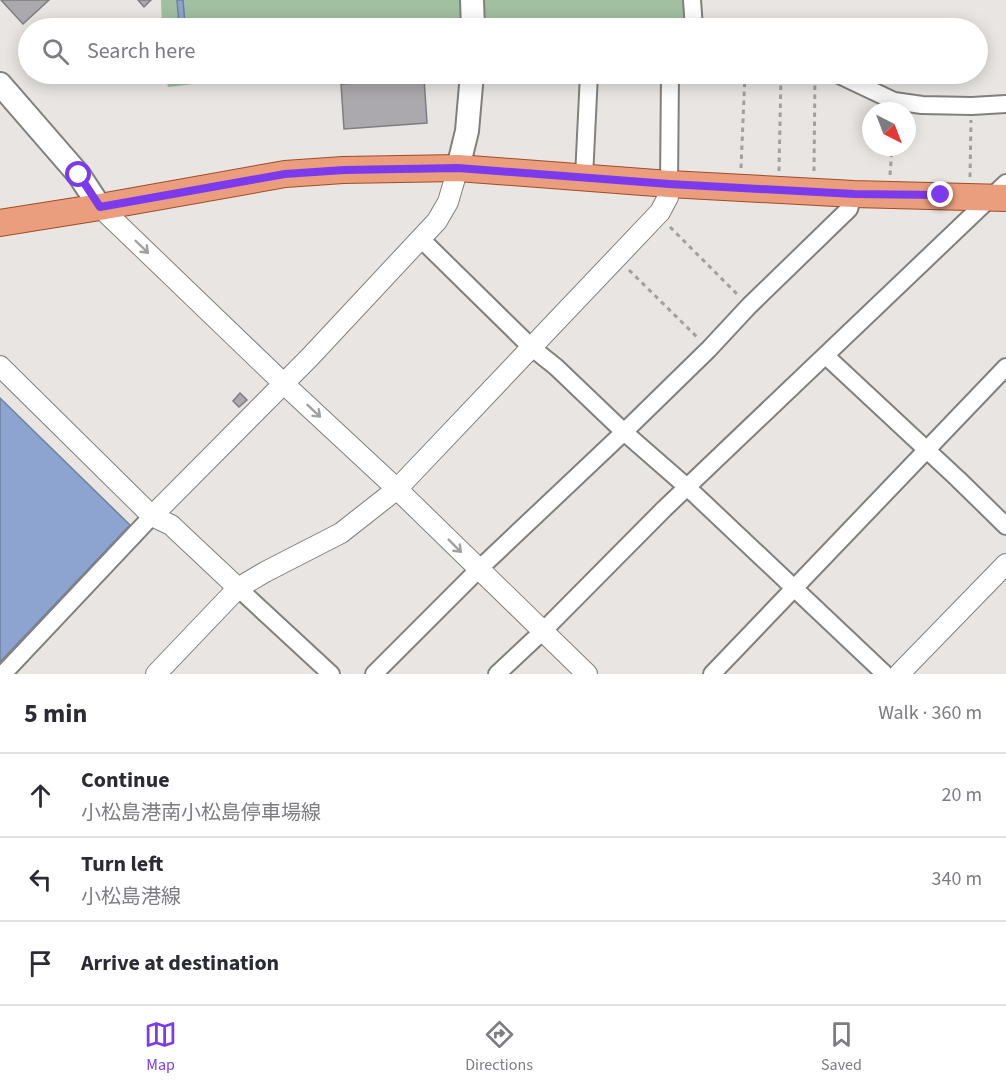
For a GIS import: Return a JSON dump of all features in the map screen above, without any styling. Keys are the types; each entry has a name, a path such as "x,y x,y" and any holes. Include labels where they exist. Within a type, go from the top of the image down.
{"main road":[{"path":"472,0 473,18"},
{"path":"0,84 79,175 100,207"},
{"path":"458,168 466,131 471,84"},
{"path":"0,223 285,174 344,170 458,168 814,192 996,197"}],"street":[{"path":"692,0 693,18"},
{"path":"584,177 589,84"},
{"path":"156,674 238,588 341,533 397,489 660,212 668,196 669,184 670,84"},
{"path":"858,84 894,101 922,105 1006,104"},
{"path":"3,674 152,516 310,357 421,239 437,221 448,202 458,168"},
{"path":"374,674 849,210 854,194"},
{"path":"497,674 687,487 996,197"},
{"path":"100,207 397,489 587,674"},
{"path":"421,239 531,347 556,367 624,432 687,487 885,674"},
{"path":"826,356 1006,526"},
{"path":"0,366 152,516 171,525 331,674"},
{"path":"712,674 1006,367"},
{"path":"899,674 1006,564"}],"path":[{"path":"741,188 745,84"},
{"path":"779,190 781,84"},
{"path":"814,192 815,84"},
{"path":"972,106 996,197"},
{"path":"890,195 892,156"},
{"path":"656,216 749,306"},
{"path":"617,257 709,349"}],"green space":[{"path":"161,0 684,0 685,18 162,18"},
{"path":"167,84 194,84 168,87"}],"water":[{"path":"177,0 183,0 184,18 178,18"},
{"path":"0,398 130,525 0,662"}],"building":[{"path":"1,0 49,0 30,18 18,19"},
{"path":"138,0 151,0 144,7"},
{"path":"341,84 424,84 427,123 344,129"},
{"path":"240,393 247,400 239,407 233,401"}],"route":[{"path":"79,175 100,207 285,174 344,170 458,168 669,184 854,194 941,195"}]}
